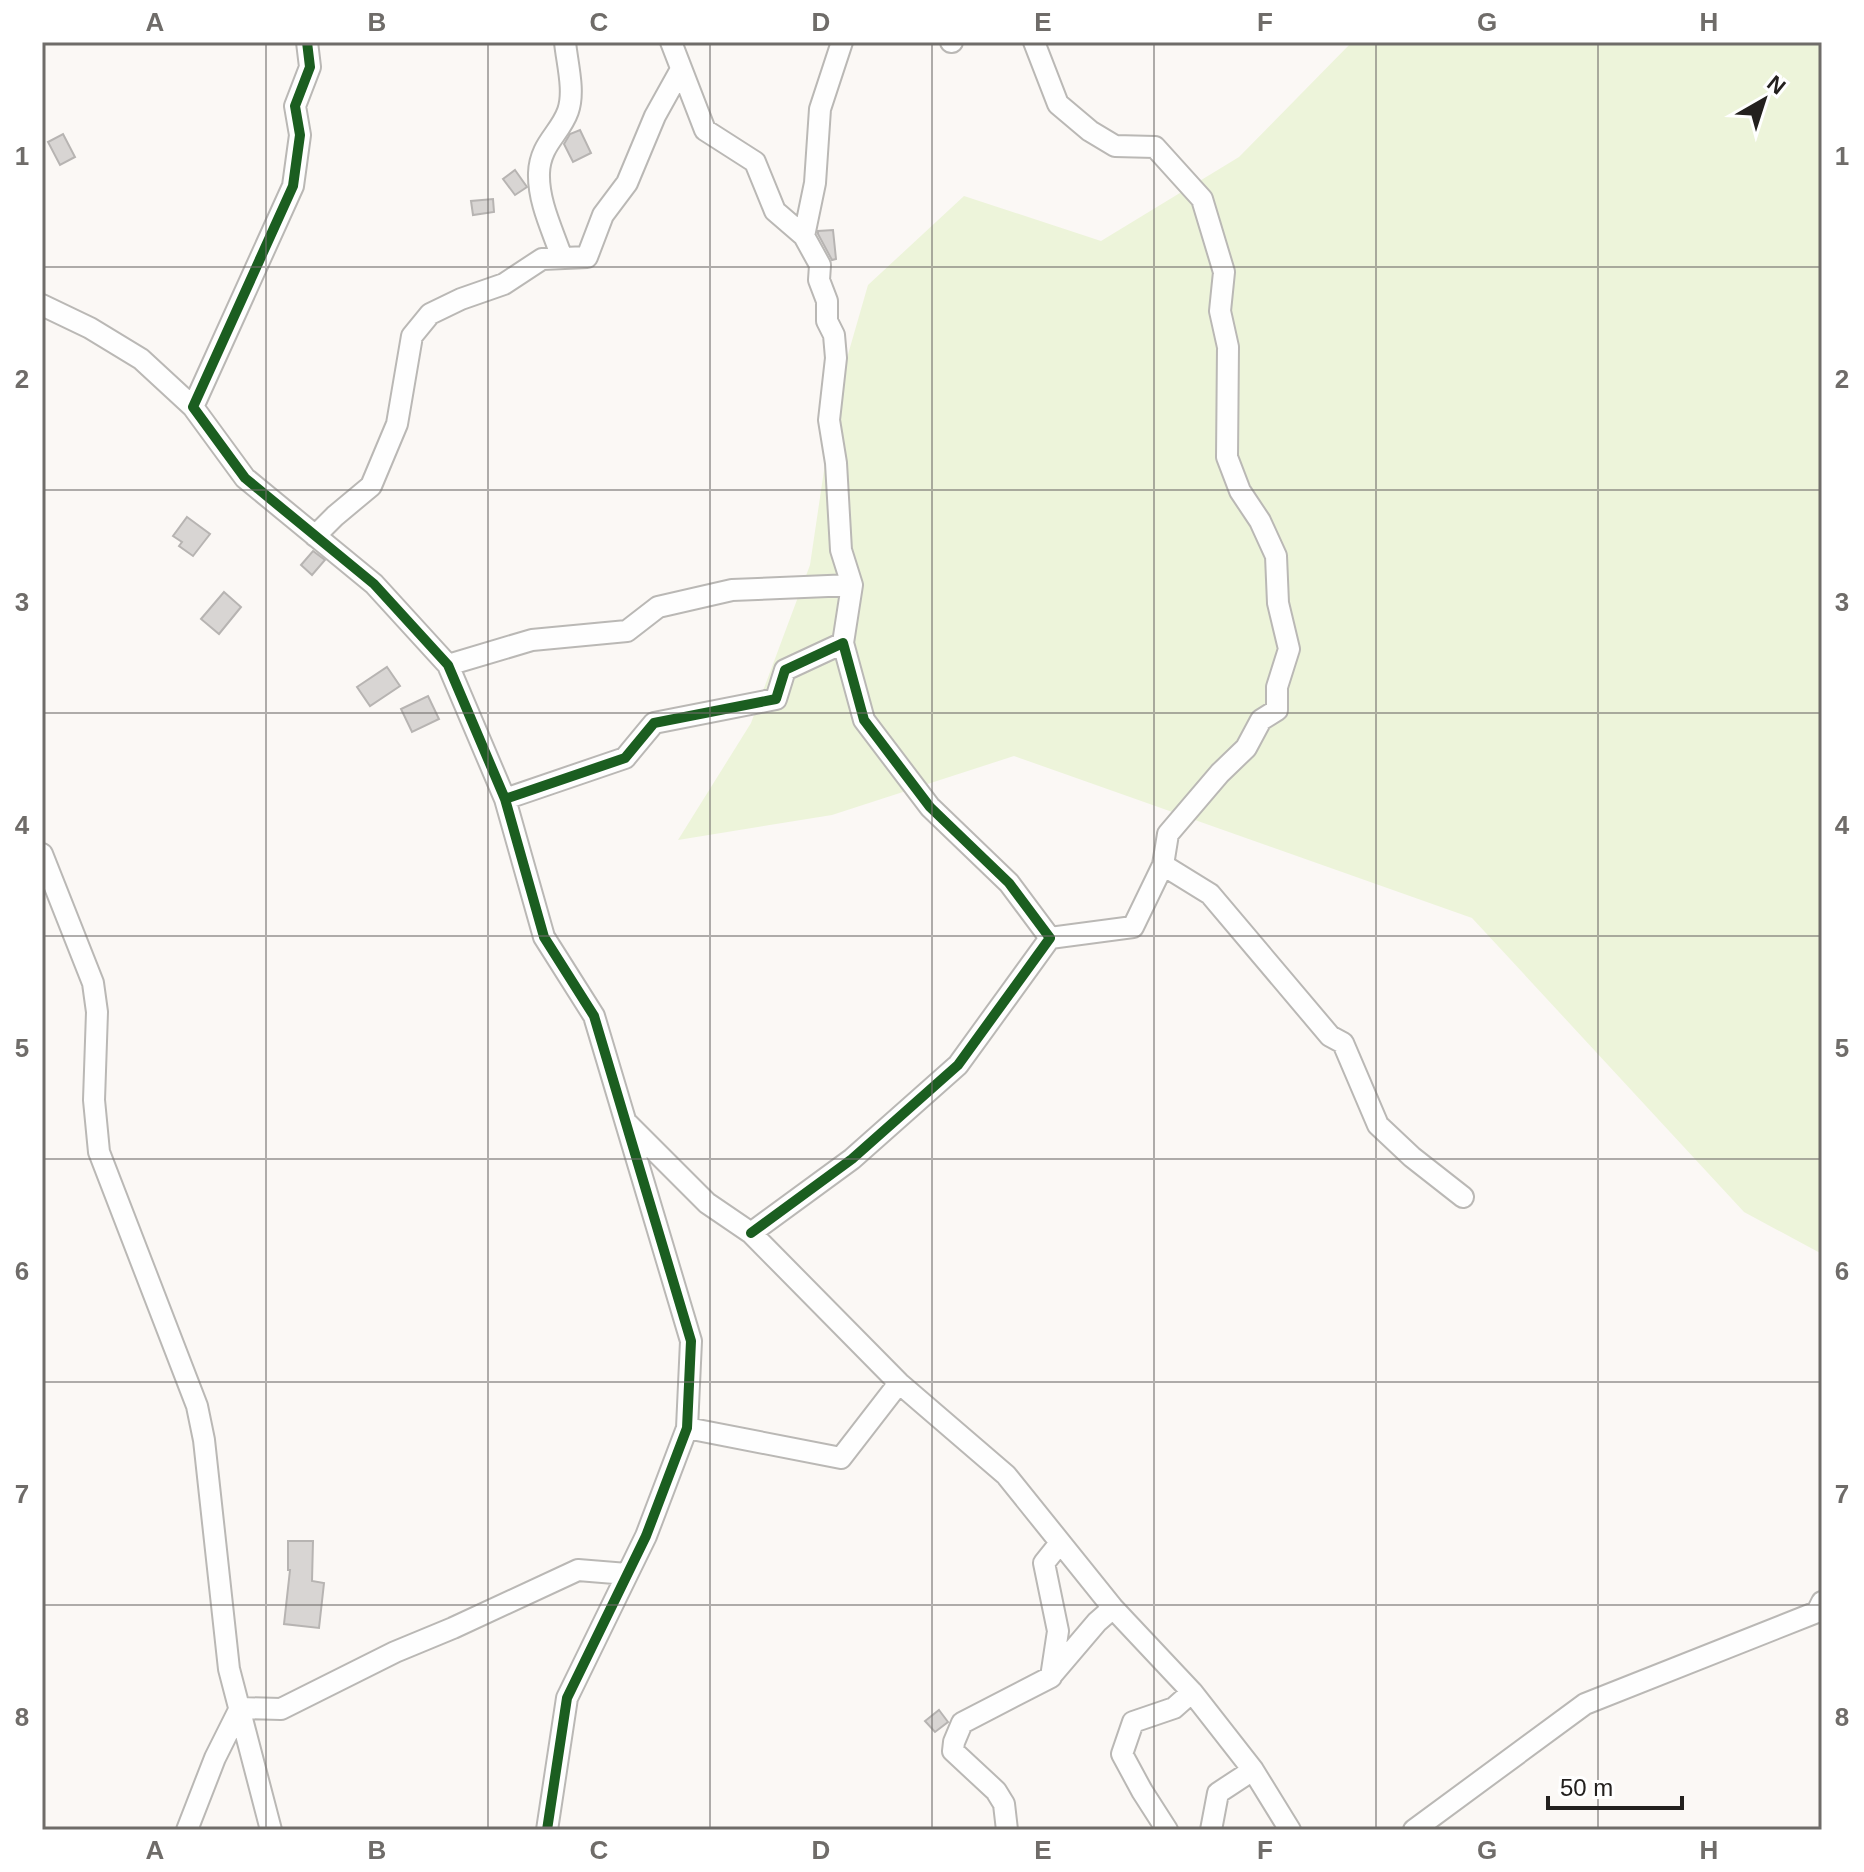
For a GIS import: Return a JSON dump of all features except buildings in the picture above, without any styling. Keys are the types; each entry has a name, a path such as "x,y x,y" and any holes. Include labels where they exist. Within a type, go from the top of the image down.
{"street":[{"path":"193,407 293,186 300,135 295,106 310,67 307,42"},
{"path":"562,258 542,200 539,172 545,146 568,111 570,82 565,42"},
{"path":"671,42 705,130 755,162 775,211 804,236 820,265 819,280 827,301 827,321 834,335 836,358 829,420 836,463 841,550 852,585 843,643 864,720 930,807 1009,883 1050,938"},
{"path":"804,236 815,183 820,109 842,42"},
{"path":"751,1233 852,1159 958,1065 1050,938 1133,927 1163,865 1168,834 1220,773 1246,748 1261,720 1277,710 1277,687 1289,649 1278,603 1276,556 1260,521 1240,491 1227,457 1228,347 1220,311 1224,272 1202,199 1155,147 1115,146 1090,131 1058,104 1034,42"},
{"path":"315,536 371,486 397,424 412,336 430,314 504,284 542,259 587,257 603,215 627,183 655,116 680,71"},
{"path":"42,305 90,328 141,359 193,407 245,478 374,584 448,665 505,799 544,937 594,1016 691,1341 687,1428 646,1536 567,1698 547,1830"},
{"path":"448,665 532,640 627,631 658,607 732,590 852,585"},
{"path":"505,799 625,758 654,723 776,699 785,670 843,643"},
{"path":"42,854 93,983 97,1012 94,1100 99,1152 197,1406 204,1440 229,1669 271,1830"},
{"path":"1163,865 1210,894 1330,1036 1343,1043 1378,1125 1412,1157 1463,1197"},
{"path":"624,1119 707,1203 751,1233 899,1383 1006,1475 1113,1608 1192,1692 1253,1770 1290,1830"},
{"path":"687,1428 841,1458 899,1383"},
{"path":"1051,1677 1058,1631 1044,1563 1060,1543"},
{"path":"240,1708 281,1709 395,1652 578,1570 627,1574"},
{"path":"1414,1830 1585,1704 1817,1612 1822,1602"},
{"path":"1007,1830 1004,1804 996,1791 953,1751 962,1723 1051,1677 1097,1622 1113,1608"},
{"path":"1167,1830 1122,1754 1133,1722 1174,1708 1192,1692"},
{"path":"187,1830 215,1758 240,1708"},
{"path":"1211,1830 1218,1793 1253,1770"}],"green space":[{"path":"1352,42 1822,42 1822,1254 1744,1212 1472,918 1014,756 832,815 678,840 751,723 810,565 834,403 868,285 964,196 1101,241 1239,157"}],"cycle path":[{"path":"307,42 310,67 295,106 300,135 293,186 193,407 245,478 374,584 448,665 505,799 544,937 594,1016 691,1341 687,1428 646,1536 567,1698 547,1830"},
{"path":"505,799 625,758 654,723 776,699 785,670 843,643 864,720 930,807 1009,883 1050,938 958,1065 852,1159 751,1233"}]}
